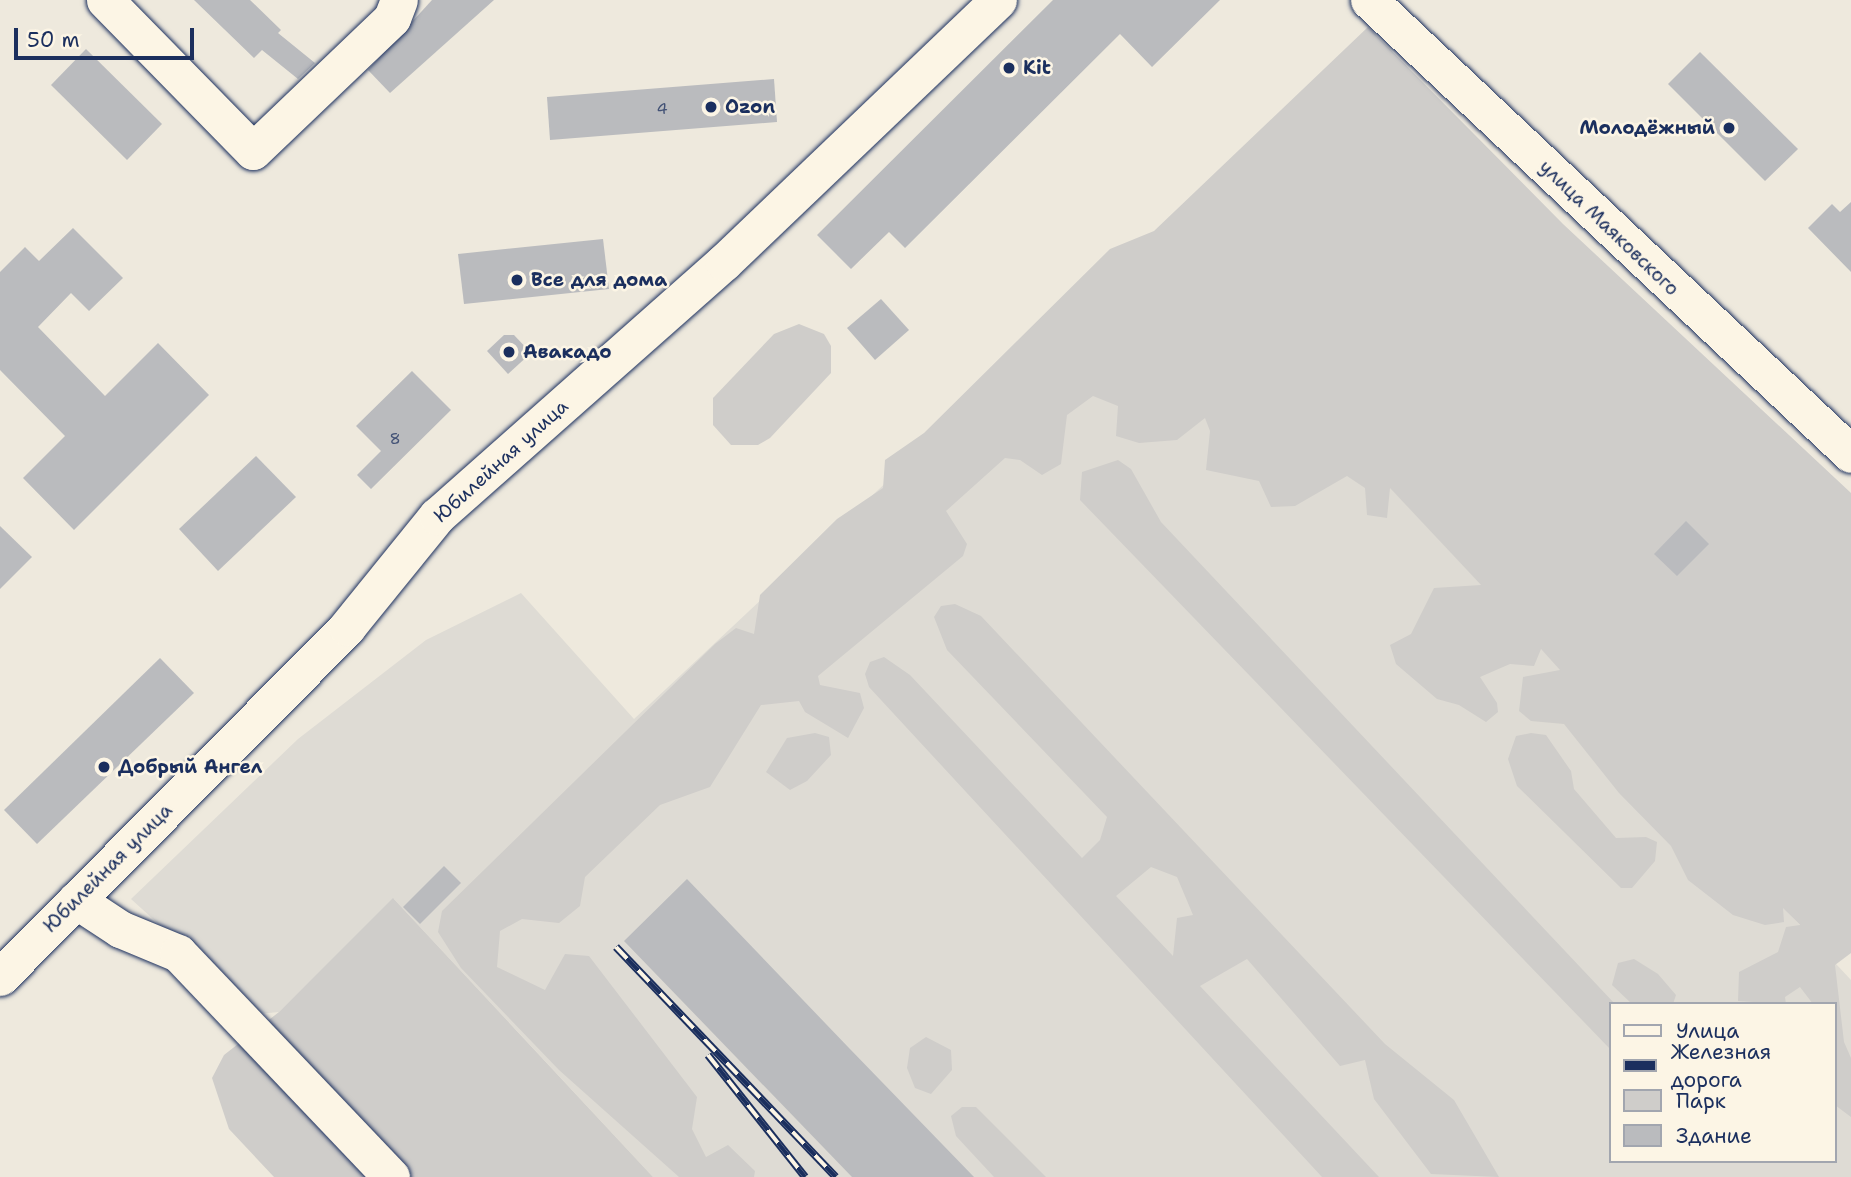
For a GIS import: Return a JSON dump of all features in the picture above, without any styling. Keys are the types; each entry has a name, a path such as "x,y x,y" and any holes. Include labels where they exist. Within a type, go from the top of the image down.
{"street":[{"path":"105,0 253,151 392,18 399,0"},
{"name":"Юбилейная улица","path":"0,977 346,627 437,516 724,262 998,0"},
{"name":"улица Маяковского","path":"1369,0 1851,454"},
{"path":"76,900 120,929 178,953 391,1177"}],"shaded area":[{"path":"1152,233 1851,980 1851,1177 653,1177 394,899 279,1012 258,1014 131,899 298,739 426,640 521,593 634,719"}],"green space":[{"path":"1368,27 1563,224 1851,493 1851,953 1835,965 1844,1042 1851,1058 1851,1117 1837,1106 1837,1002 1811,1002 1800,987 1785,997 1786,1002 1738,1001 1739,972 1778,952 1786,927 1800,925 1783,908 1784,922 1765,925 1733,915 1688,880 1671,846 1619,793 1564,724 1531,721 1519,711 1523,677 1560,670 1541,649 1534,666 1510,664 1480,677 1497,703 1498,712 1486,722 1459,705 1437,699 1396,664 1390,645 1411,634 1434,588 1481,585 1390,488 1387,518 1367,515 1365,488 1347,476 1295,506 1271,507 1259,481 1206,470 1210,431 1205,418 1177,440 1139,443 1116,436 1118,406 1093,396 1067,415 1061,464 1042,475 1020,460 1005,458 946,511 967,544 963,556 818,676 820,685 860,693 864,708 848,738 805,712 799,701 761,705 710,787 660,805 585,877 580,906 559,923 522,919 500,931 497,967 545,990 565,954 589,956 697,1097 692,1129 706,1157 728,1145 755,1171 754,1177 679,1177 559,1070 461,968 438,932 442,911 715,644 736,628 754,634 760,595 837,519 883,488 885,460 924,433 1110,249 1154,231"},
{"path":"799,324 824,334 831,346 831,373 770,438 758,445 731,445 713,425 713,398 774,334"},
{"path":"1118,460 1131,469 1161,522 1613,1002 1610,1002 1610,1049 1080,500 1082,472"},
{"path":"955,604 981,616 1385,1044 1454,1100 1499,1177 1431,1174 1374,1099 1365,1060 1340,1066 1247,959 1200,986 1379,1177 1322,1177 869,687 865,674 870,662 884,657 910,675 1082,858 1100,840 1107,817 947,650 934,617 941,606","holes":["1151,867 1177,877 1193,915 1177,918 1173,956 1116,896"]},
{"path":"815,733 829,737 831,755 807,781 790,790 766,772 787,738"},
{"path":"1531,733 1546,735 1571,771 1574,789 1616,838 1646,837 1657,842 1655,861 1632,888 1621,888 1517,786 1508,759 1516,736"},
{"path":"393,898 653,1177 274,1177 229,1129 212,1078 224,1055 279,1012"},
{"path":"1634,959 1658,974 1676,995 1674,1002 1630,1002 1612,985 1618,963"},
{"path":"926,1037 951,1050 952,1070 931,1094 915,1088 907,1068 910,1048"},
{"path":"962,1107 976,1107 1046,1177 994,1177 956,1136 951,1116"}],"building":[{"path":"194,0 250,0 281,30 278,33 315,63 298,79 262,50 254,58"},
{"path":"432,0 494,0 390,93 368,70"},
{"path":"1053,0 1220,0 1152,67 1120,34 905,248 889,232 851,269 817,235"},
{"path":"86,49 162,124 127,160 51,85"},
{"path":"1700,52 1798,149 1765,181 1668,84"},
{"path":"774,79 777,122 550,140 547,97"},
{"path":"1851,202 1851,272 1808,228 1832,204 1840,212"},
{"path":"73,228 123,278 89,311 71,293 38,327 105,396 158,343 209,395 74,530 23,478 65,436 0,370 0,272 25,247 39,261"},
{"path":"603,239 609,289 464,304 458,254"},
{"path":"881,299 909,330 875,360 847,328"},
{"path":"504,335 514,335 531,353 508,374 487,351"},
{"path":"412,371 451,410 371,489 357,475 381,451 356,426"},
{"path":"256,456 296,497 218,571 179,529"},
{"path":"1686,521 1709,544 1677,576 1654,554"},
{"path":"0,526 32,557 0,589"},
{"path":"160,658 194,693 37,844 4,810"},
{"path":"444,866 461,883 420,924 403,907"},
{"path":"687,879 974,1177 852,1177 624,941"}],"railway":[{"path":"616,947 836,1177"},
{"path":"708,1055 805,1177"}],"place":[{"name":"Kit","path":"1009,68"},
{"name":"Ozon","path":"711,107"},
{"name":"Молодёжный","path":"1729,128"},
{"name":"Все для дома","path":"517,280"},
{"name":"Авакадо","path":"509,352"},
{"name":"Добрый Ангел","path":"104,767"}]}
